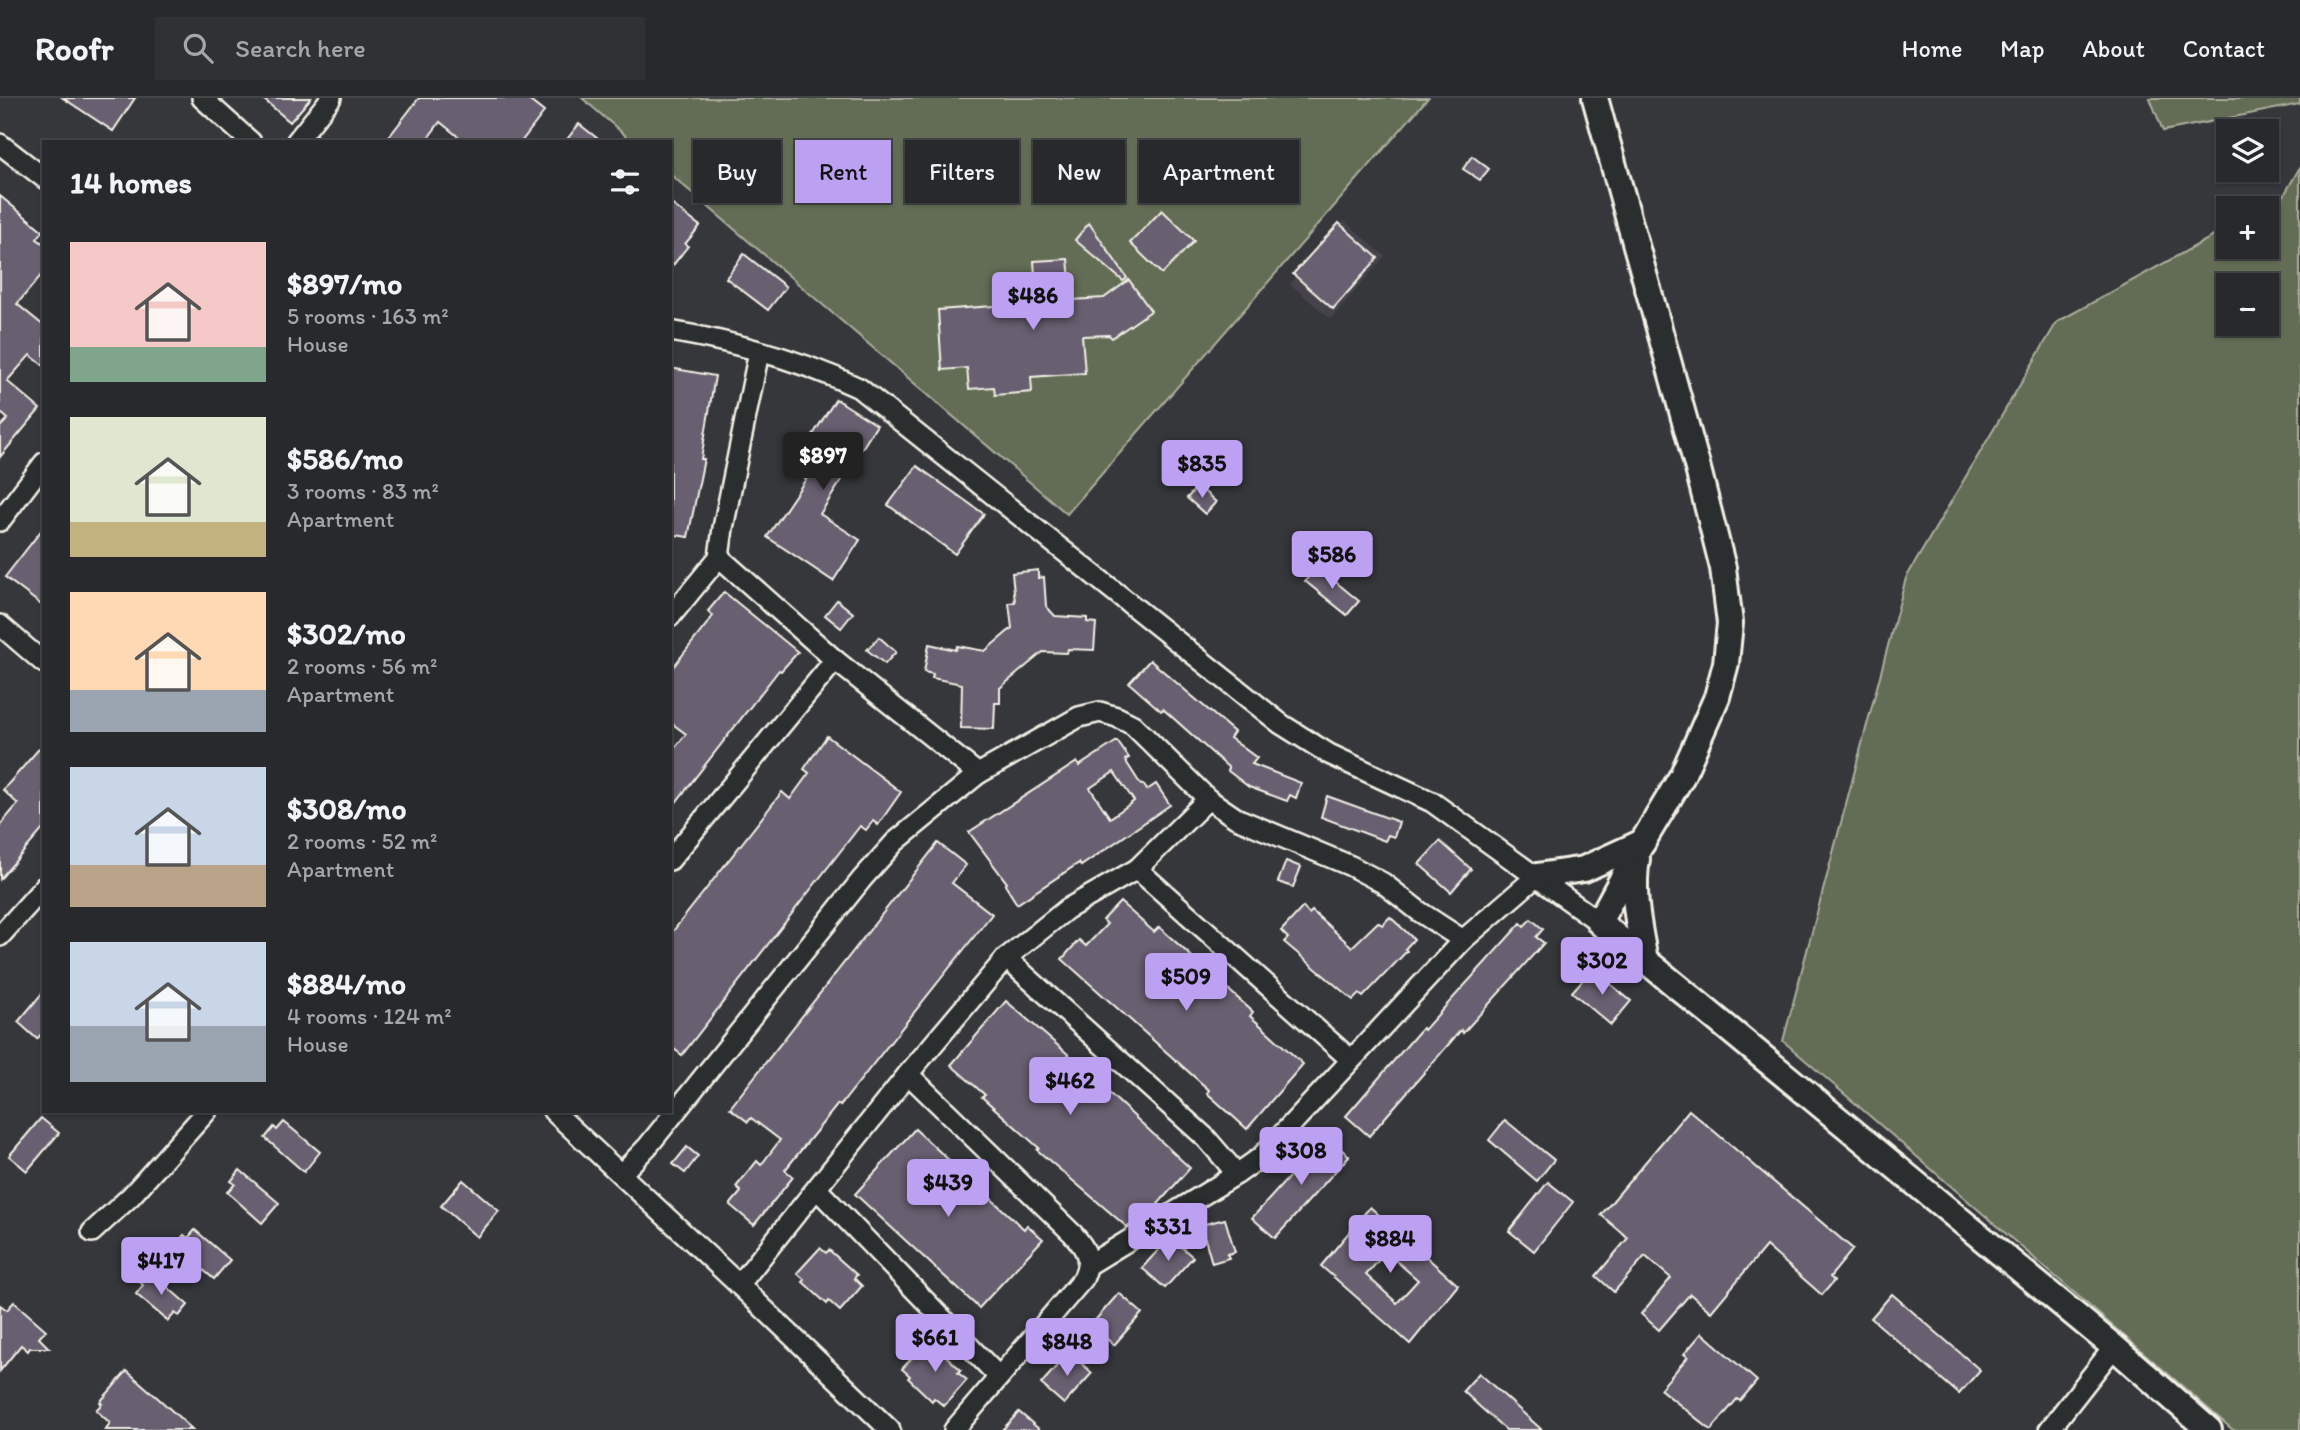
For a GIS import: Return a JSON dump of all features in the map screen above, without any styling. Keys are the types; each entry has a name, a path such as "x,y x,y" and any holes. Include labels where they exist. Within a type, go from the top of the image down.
{"street":[{"path":"202,98 249,140"},
{"path":"298,140 331,98"},
{"path":"1595,98 1698,465 1723,568 1730,623 1726,663 1717,697 1682,776 1599,922"},
{"path":"0,144 42,176"},
{"path":"672,331 731,342 836,377 859,388 1282,724 1329,754 1432,802 1599,922 2114,1347 2209,1430"},
{"path":"672,615 719,558 760,352"},
{"path":"0,521 42,466"},
{"path":"719,558 835,660 978,774"},
{"path":"0,625 42,661"},
{"path":"672,858 835,660"},
{"path":"621,1174 648,1146 870,869 905,833 978,774 1079,717 1100,712 1133,725 1209,799 1236,818 1351,866 1383,883 1420,912 1463,940"},
{"path":"739,1284 908,1074 1006,958 1068,909 1137,869 1209,799"},
{"path":"954,1430 1083,1279 1090,1264 1261,1157 1463,940 1537,876 1584,869 1641,845"},
{"path":"1641,845 1634,879 1636,921 1645,961"},
{"path":"1137,869 1350,1059"},
{"path":"0,936 42,889"},
{"path":"1006,958 1206,1138 1237,1174"},
{"path":"908,1074 1073,1234 1086,1248 1090,1264"},
{"path":"92,1232 131,1196 205,1113"},
{"path":"555,1113 739,1284 886,1429"},
{"path":"817,1189 999,1377"},
{"path":"2049,1430 2114,1347"}],"shaded area":[{"path":"1345,221 1385,256 1331,319 1290,284"}],"green space":[{"path":"582,98 1428,98 1067,514 704,203 781,203 781,140 693,140 693,194 672,176 672,140 631,140"},
{"path":"2150,98 2300,98 2300,104 2163,131"},
{"path":"2300,167 2300,1430 2233,1430 1783,1041 1906,578 2057,322 2216,235 2216,259 2279,259 2279,199 2283,197"}],"building":[{"path":"63,98 135,98 113,131"},
{"path":"262,98 311,98 290,122"},
{"path":"419,98 526,98 544,112 523,140 462,140 440,122 426,140 387,140"},
{"path":"579,124 599,140 567,140"},
{"path":"1472,156 1489,169 1480,180 1463,169"},
{"path":"0,196 42,230 37,239 42,243 42,274 17,304 42,324 42,364 30,355 7,381 40,409 0,457 0,427 8,419 0,412"},
{"path":"672,205 700,226 685,244 688,246 672,266"},
{"path":"1162,210 1194,241 1162,274 1130,243"},
{"path":"1089,223 1127,278 1123,281 1075,240"},
{"path":"1339,223 1378,258 1333,309 1293,274"},
{"path":"744,254 786,287 768,310 726,278"},
{"path":"1068,259 1072,300 1104,298 1129,280 1151,311 1112,338 1109,335 1082,336 1085,373 1031,377 1032,392 995,395 994,387 969,389 967,368 942,370 938,310 1037,303 1034,261"},
{"path":"672,368 715,376 701,459 704,459 688,537 672,534"},
{"path":"836,399 877,425 820,514 860,540 833,581 767,537 806,479 791,469"},
{"path":"917,466 984,514 955,554 888,505"},
{"path":"1198,486 1216,502 1205,514 1187,498"},
{"path":"42,530 42,605 5,577"},
{"path":"1315,569 1320,569 1359,601 1347,615 1305,581"},
{"path":"1038,570 1038,578 1044,577 1046,606 1055,616 1087,618 1087,622 1096,623 1094,650 1043,652 1000,688 1000,703 995,703 994,729 961,728 962,684 932,678 933,674 924,672 929,644 956,650 957,646 985,651 1012,628 1009,603 1015,602 1012,573"},
{"path":"724,592 798,652 781,671 779,670 672,807 672,752 686,734 672,724 672,668 713,616 708,611"},
{"path":"837,600 853,613 841,628 825,615"},
{"path":"879,637 896,652 885,664 867,650"},
{"path":"1150,660 1234,732 1230,738 1257,758 1252,764 1301,783 1296,798 1290,795 1287,801 1249,787 1228,771 1229,768 1163,709 1161,711 1129,683"},
{"path":"827,736 901,792 878,825 873,821 866,830 860,826 682,1055 672,1048 672,932 782,792 790,799 809,773 804,769"},
{"path":"1117,741 1129,758 1125,760 1141,785 1147,790 1156,784 1170,805 1081,866 1079,863 1017,904 1005,885 1007,883 969,832 1077,762 1079,766","holes":["1114,772 1134,801 1110,818 1090,788"]},
{"path":"42,745 42,830 0,879 0,825 18,804 3,790"},
{"path":"1327,796 1399,822 1394,837 1388,835 1385,841 1321,817"},
{"path":"1440,841 1471,869 1451,892 1419,864"},
{"path":"938,843 966,865 952,883 992,914 840,1106 838,1104 785,1170 793,1177 754,1225 730,1205 741,1192 736,1187 757,1161 761,1165 780,1140 751,1118 748,1122 730,1108"},
{"path":"1286,861 1301,867 1293,887 1278,882"},
{"path":"1120,902 1154,932 1159,927 1253,1012 1250,1016 1303,1064 1247,1129 1207,1093 1209,1090 1062,959 1079,940 1086,946 1107,924 1103,920"},
{"path":"1303,907 1309,914 1312,911 1352,947 1378,922 1382,925 1390,917 1414,939 1405,949 1407,951 1363,997 1359,994 1353,1000 1284,942 1288,938 1281,931"},
{"path":"1531,919 1543,929 1536,937 1544,943 1463,1033 1461,1030 1369,1136 1346,1116 1422,1028 1424,1030 1521,923 1524,926"},
{"path":"1592,969 1631,1001 1611,1025 1572,992"},
{"path":"42,993 42,1033 37,1039 18,1022"},
{"path":"1006,1001 1083,1067 1190,1168 1158,1204 1160,1205 1157,1209 1127,1227 1037,1150 1039,1148 951,1065"},
{"path":"1689,1110 1853,1249 1830,1277 1834,1281 1822,1295 1766,1246 1711,1312 1690,1294 1659,1330 1641,1314 1671,1278 1645,1256 1614,1292 1596,1276 1628,1238 1601,1215"},
{"path":"41,1118 59,1133 27,1171 9,1156"},
{"path":"1505,1120 1554,1160 1537,1181 1489,1140"},
{"path":"284,1122 320,1152 304,1172 265,1138 274,1127 277,1130"},
{"path":"915,1129 1024,1229 1027,1225 1043,1239 979,1308 855,1194"},
{"path":"1326,1136 1349,1156 1275,1238 1252,1218"},
{"path":"687,1147 698,1156 685,1173 673,1164"},
{"path":"240,1170 279,1203 262,1223 227,1192 235,1184 231,1181"},
{"path":"463,1180 499,1211 477,1237 441,1206"},
{"path":"1548,1182 1573,1202 1534,1251 1509,1231"},
{"path":"1370,1207 1458,1285 1410,1344 1321,1266","holes":["1386,1252 1418,1280 1397,1303 1366,1275"]},
{"path":"1225,1219 1235,1252 1227,1254 1229,1258 1212,1263 1201,1225"},
{"path":"195,1230 230,1260 214,1279 175,1246 184,1235 188,1238"},
{"path":"1170,1237 1193,1257 1165,1288 1142,1268"},
{"path":"820,1248 826,1253 829,1250 857,1275 854,1278 862,1286 840,1311 829,1301 827,1304 797,1273"},
{"path":"149,1271 188,1305 179,1316 175,1313 168,1321 136,1294 143,1285 140,1282"},
{"path":"1119,1293 1142,1313 1114,1345 1091,1325"},
{"path":"1892,1294 1980,1370 1959,1394 1871,1318"},
{"path":"14,1302 46,1330 39,1338 49,1348 30,1348 28,1351 21,1345 0,1371 0,1305 7,1310"},
{"path":"1702,1333 1757,1381 1740,1401 1737,1399 1711,1430 1660,1389 1688,1357 1684,1354"},
{"path":"925,1343 931,1348 934,1345 961,1370 958,1373 967,1380 944,1406 934,1398 932,1401 902,1369"},
{"path":"1069,1352 1092,1373 1064,1404 1041,1384"},
{"path":"127,1371 193,1430 105,1430 110,1423 96,1410"},
{"path":"1479,1373 1542,1430 1506,1430 1479,1406 1463,1391"},
{"path":"1019,1412 1040,1430 1002,1430"}]}
